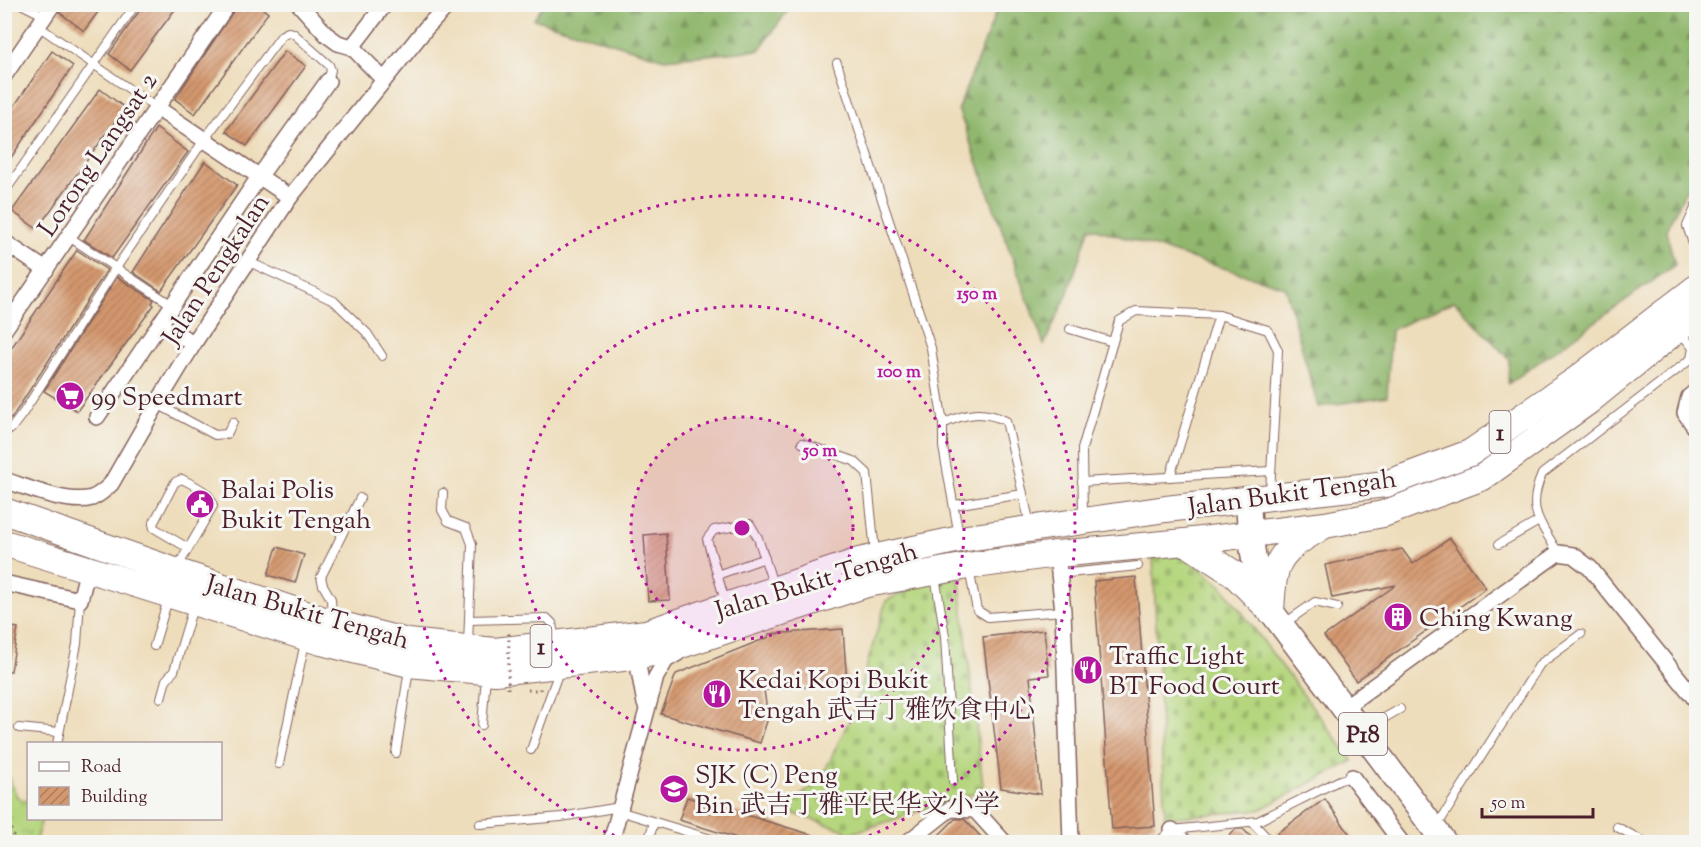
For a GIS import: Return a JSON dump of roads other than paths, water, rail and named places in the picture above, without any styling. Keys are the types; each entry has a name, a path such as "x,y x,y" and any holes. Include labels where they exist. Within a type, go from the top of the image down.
{"highway":[{"name":"Jalan Bukit Tengah","path":"4,511 172,583 195,602 305,638 409,664 487,672 646,633 875,557 960,539 1083,521 1386,484 1470,453 1576,380 1696,288"},
{"name":"Jalan Bukit Tengah","path":"4,543 88,569 172,583 408,642 495,651 623,658 660,652 867,584 968,566 1058,564 1185,542 1325,525 1383,514 1483,477 1589,401 1687,322"},
{"path":"1276,618 1273,582 1278,563 1292,545 1325,525"},
{"path":"1185,542 1218,561 1233,573 1276,618"}],"main road":[{"name":"P18","path":"1258,499 1250,533 1256,573 1276,618 1439,838"}],"street":[{"name":"Lorong Langsat 2","path":"6,324 69,237 228,4"},
{"path":"299,4 327,35 338,43 352,47 384,81"},
{"path":"352,47 385,4"},
{"name":"Jalan Pengkalan","path":"4,480 69,498 91,498 102,493 111,484 194,343 290,197 426,28 449,4"},
{"path":"7,67 45,16"},
{"path":"98,417 259,177 328,81"},
{"path":"157,108 290,197"},
{"path":"4,242 46,270"},
{"path":"159,325 194,343"},
{"path":"1696,391 1689,397 1685,413 1696,429"},
{"path":"1343,708 1558,553 1573,555 1590,568 1696,700"},
{"path":"1058,564 1064,611 1072,842"},
{"path":"4,583 80,600 88,569"},
{"path":"611,843 656,677 666,660 715,633"},
{"path":"623,658 638,665 646,710"},
{"path":"1352,777 1401,843"},
{"path":"908,843 950,809 975,810 1004,843"},
{"path":"1172,830 1184,843"}],"lane":[{"path":"21,4 45,16 95,64 157,108"},
{"path":"4,193 136,4"},
{"path":"4,428 11,429 116,268 204,140 282,35 288,32 293,33 329,65 331,70 328,81"},
{"path":"837,63 932,348 944,447 960,539"},
{"path":"1696,206 1687,226 1696,252"},
{"path":"69,237 172,305"},
{"path":"247,261 334,301 367,333 382,356"},
{"path":"1083,521 1082,449 1119,321 1136,311 1219,315 1268,330 1278,350 1271,471 1258,499"},
{"path":"1170,477 1219,315"},
{"path":"1558,553 1534,512 1536,488 1542,474 1690,359 1692,348 1687,322"},
{"path":"1070,329 1113,342"},
{"path":"157,404 215,435 227,434 233,422"},
{"path":"943,424 959,416 990,414 1006,421 1031,528"},
{"path":"802,443 854,460 867,474 875,557"},
{"path":"1082,482 1271,471"},
{"path":"154,646 172,583 188,548 213,506 208,494 182,479 175,482 153,524 154,528 188,548"},
{"path":"443,493 442,510 448,521 466,528 472,544 468,648"},
{"path":"954,505 1023,494"},
{"path":"333,623 331,599 321,577 360,498"},
{"path":"1499,544 1539,520"},
{"path":"726,606 707,539 714,530 750,524 758,538 775,589"},
{"path":"717,575 765,558"},
{"path":"1058,564 1138,566"},
{"path":"968,566 977,610 983,615 988,617 1064,611"},
{"path":"934,572 945,636 953,781"},
{"path":"57,742 77,644 80,600"},
{"path":"161,698 166,680 174,671 195,602"},
{"path":"1276,618 1315,602 1337,607"},
{"path":"469,620 547,618 552,623 558,655 531,750"},
{"path":"1439,838 1540,664 1581,634"},
{"path":"279,764 305,638"},
{"path":"396,753 409,664"},
{"path":"482,725 487,672"},
{"path":"1361,732 1400,709"},
{"path":"19,729 59,732"},
{"path":"1158,843 1172,830 1258,821 1340,780 1352,777"},
{"path":"480,824 620,809 721,843"},
{"path":"648,843 654,822"},
{"path":"1252,822 1271,843"},
{"path":"1617,827 1645,843"}],"place":[{"name":"99 Speedmart","path":"70,396"},
{"name":"Balai Polis Bukit Tengah","path":"200,504"},
{"name":"Ching Kwang","path":"1398,617"},
{"name":"Traffic Light BT Food Court","path":"1088,670"},
{"name":"Kedai Kopi Bukit Tengah 武吉丁雅饮食中心","path":"717,694"},
{"name":"SJK (C) Peng Bin 武吉丁雅平民华文小学","path":"674,789"}]}
